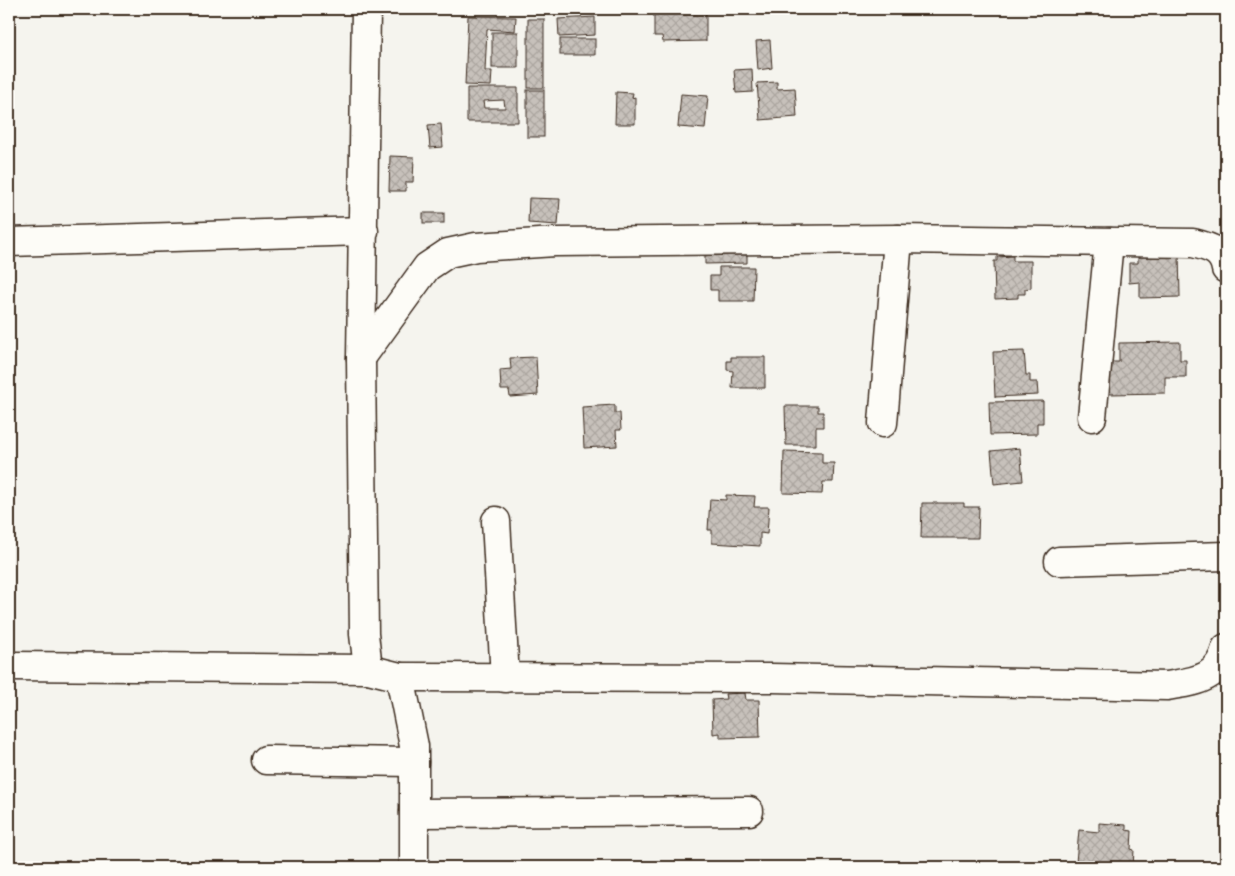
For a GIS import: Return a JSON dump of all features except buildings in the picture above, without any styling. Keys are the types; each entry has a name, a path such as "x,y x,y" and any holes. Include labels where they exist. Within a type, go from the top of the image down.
{"street":[{"path":"366,9 361,358 364,634 368,669"},
{"path":"9,242 364,231"},
{"path":"361,358 426,267 448,253 476,247 555,242 898,239 1193,243 1214,249 1225,262 1226,269"},
{"path":"883,423 898,239"},
{"path":"1092,417 1109,242"},
{"path":"496,521 505,678"},
{"path":"1059,561 1226,556"},
{"path":"9,666 368,669 400,678 762,678 1167,686 1195,681 1211,673 1222,662 1226,648"},
{"path":"400,678 414,746 414,867"},
{"path":"266,760 414,762"},
{"path":"414,813 749,811"}]}
